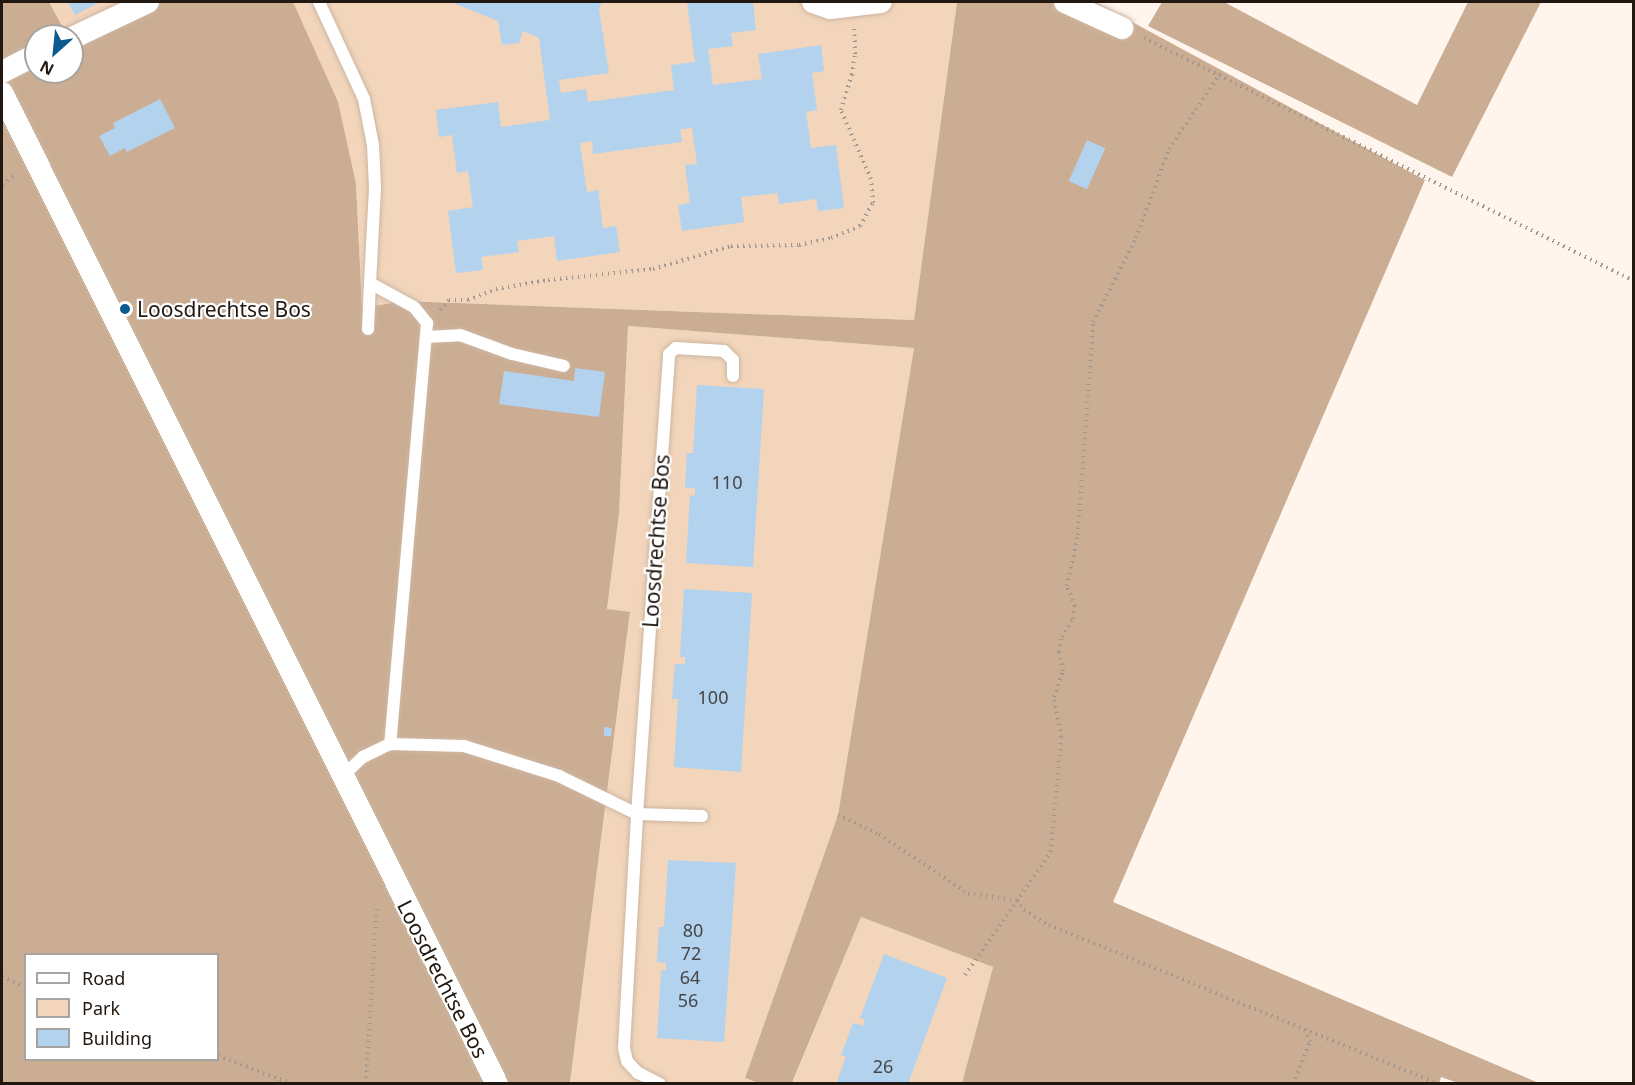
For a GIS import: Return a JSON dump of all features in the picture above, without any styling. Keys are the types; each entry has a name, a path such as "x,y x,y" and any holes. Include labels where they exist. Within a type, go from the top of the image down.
{"street":[{"path":"84,32 148,2"},
{"path":"813,2 830,8 881,2"},
{"path":"1065,2 1122,27"},
{"path":"2,72 24,61"},
{"name":"Loosdrechtse Bos","path":"2,93 497,1083"}],"lane":[{"path":"319,2 364,99 373,145 375,188 368,329"},
{"path":"370,284 414,307 427,323 390,744"},
{"path":"426,337 460,335 512,354 564,366"},
{"name":"Loosdrechtse Bos","path":"660,1083 638,1073 627,1060 624,1048 636,813 669,354 676,348 724,351 733,360 733,376"},
{"path":"343,776 363,757 390,744 464,746 559,776 636,813 702,816"}],"path":[{"path":"427,323 449,300 468,300 496,289 548,280 653,269 731,246 799,245 831,238 860,226 873,203 871,179 841,110 855,54 853,7"},
{"path":"1122,27 1634,281"},
{"path":"965,975 1051,852 1061,737 1054,697 1063,671 1059,652 1062,637 1073,619 1075,606 1067,586 1078,535 1093,322 1136,238 1169,149 1220,74"},
{"path":"838,815 879,834 968,894 1017,900 1024,910 1049,925 1439,1083"},
{"path":"366,1083 378,901"},
{"path":"2,977 24,985"},
{"path":"1293,1083 1310,1042 1304,1027"},
{"path":"219,1056 293,1083"}],"green space":[{"path":"49,2 122,2 77,24 60,24"},
{"path":"293,2 957,2 914,320 403,301 362,308 356,184"},
{"path":"628,326 914,348 838,815 745,1078 758,1083 570,1084 630,613 607,609 619,514"},
{"path":"861,917 993,967 962,1083 792,1084"}],"shaded area":[{"path":"2,2 49,2 61,24 24,24 24,84 84,84 84,24 76,24 122,2 293,2 338,102 356,184 362,308 403,301 914,320 957,2 1095,2 1425,180 1113,902 1539,1083 1458,1083 1441,1077 1439,1084 962,1083 993,967 861,917 792,1083 758,1083 745,1078 838,815 914,348 628,326 619,514 607,609 630,612 570,1083 2,1084"},
{"path":"1162,2 1224,2 1417,105 1468,2 1541,2 1452,177 1148,26"}],"building":[{"path":"68,2 100,2 75,15"},
{"path":"451,2 602,2 599,9 609,73 559,80 561,93 586,89 588,102 674,90 671,65 695,62 687,2 753,2 756,30 731,33 733,46 708,49 713,85 762,79 758,54 821,45 824,71 812,73 817,110 806,112 811,148 836,145 844,208 818,211 816,199 779,204 777,193 741,197 744,222 682,231 678,205 690,203 685,165 697,164 692,128 680,129 682,142 593,154 592,141 580,143 587,192 598,190 603,228 616,226 620,252 557,261 554,236 517,241 519,252 481,257 483,270 456,273 448,211 473,207 468,171 457,173 452,135 439,137 436,110 498,102 501,127 550,120 539,38 523,31 519,43 502,45 498,21"},
{"path":"160,99 175,128 127,152 125,148 110,156 99,136 115,128 113,123"},
{"path":"1087,140 1105,148 1087,189 1069,181"},
{"path":"575,368 605,372 599,417 499,404 504,371 574,381"},
{"path":"697,385 764,389 753,567 686,563 690,495 695,496 695,488 685,488 687,453 693,453"},
{"path":"684,589 752,593 741,772 674,767 678,699 672,699 675,664 685,664 685,657 680,657"},
{"path":"604,727 612,728 611,736 604,736"},
{"path":"668,860 736,863 724,1042 657,1038 661,970 666,970 666,963 657,962 659,927 664,927"},
{"path":"884,954 947,978 908,1084 836,1084 846,1057 841,1055 853,1023 863,1026 865,1019 860,1018"}],"place":[{"name":"Loosdrechtse Bos","path":"125,309"}]}
